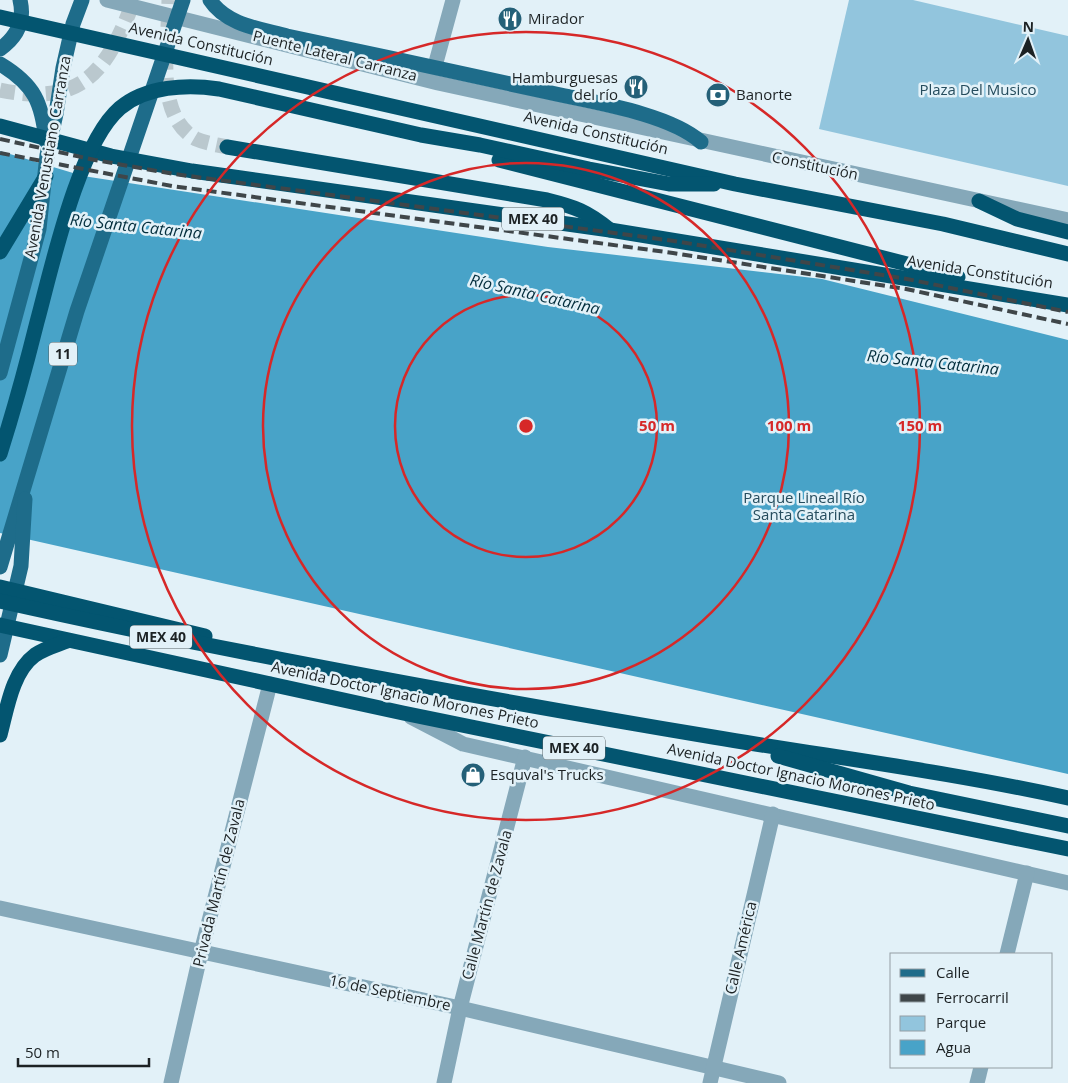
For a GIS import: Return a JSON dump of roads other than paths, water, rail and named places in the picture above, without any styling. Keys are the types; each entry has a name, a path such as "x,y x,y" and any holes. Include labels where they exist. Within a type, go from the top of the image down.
{"highway":[{"name":"Avenida Constitución","path":"0,17 735,184 943,224 1068,254"},
{"path":"0,454 16,404 59,239 89,152 120,108 139,98 167,89 192,85 256,96 421,135 640,179 691,185 735,184"},
{"name":"Avenida Constitución","path":"0,126 112,156 192,171 610,230 1047,300 1068,305"},
{"path":"421,135 529,168 1047,300"},
{"path":"227,147 547,200 580,208 592,214 610,230"},
{"path":"0,252 46,176"},
{"path":"979,201 1017,219 1068,232"},
{"path":"0,588 133,618 323,667"},
{"name":"Avenida Doctor Ignacio Morones Prieto","path":"0,601 166,638 323,667 712,737 965,778 1068,798"},
{"name":"Avenida Doctor Ignacio Morones Prieto","path":"0,625 403,713 1068,850"},
{"path":"0,735 13,691 22,669 36,655 67,640"},
{"name":"MEX 40","path":"712,737 909,793 1068,826"}],"main road":[{"path":"0,49 16,34 21,21 20,0"},
{"name":"Avenida Venustiano Carranza","path":"0,373 39,229 46,176 50,113 82,0"},
{"name":"11","path":"0,567 76,311 183,0"},
{"path":"210,0 222,14 248,25 287,36 435,66 592,101 671,123 688,130 701,142"},
{"path":"0,64 17,75 50,113"},
{"path":"0,346 13,326"},
{"path":"0,655 21,566 25,520 25,482"}],"street":[{"name":"Puente Lateral Carranza","path":"107,0 438,83 563,111"},
{"path":"435,66 453,0"},
{"name":"Constitución","path":"563,111 1068,220"},
{"name":"Privada Martín de Zavala","path":"171,1083 201,952 270,684"},
{"path":"403,713 463,744 1068,883"},
{"name":"Calle Martín de Zavala","path":"444,1083 460,1008 525,757"},
{"name":"Calle América","path":"710,1083 773,814"},
{"path":"1007,953 1027,873"},
{"name":"16 de Septiembre","path":"0,908 460,1008 779,1083"},
{"path":"977,1083 981,1068"}],"water":[{"name":"Río Santa Catarina","path":"0,151 83,176 548,247 822,279 1068,340 1068,774 0,533"}],"tunnel":[{"path":"0,90 28,94 52,93 72,88 88,78 102,64 113,46 134,0"},
{"path":"168,27 169,0"},
{"path":"166,55 167,90 179,123 186,132 196,139 227,147"}],"railway":[{"path":"0,139 95,160 174,174 674,241 907,279 1068,312"},
{"path":"0,153 172,186 673,253 906,289 1068,324"}],"place":[{"name":"Mirador","path":"510,19"},
{"name":"Hamburguesas del río","path":"636,87"},
{"name":"Banorte","path":"718,95"},
{"name":"Esquval's Trucks","path":"473,775"}],"park label":[{"name":"Plaza Del Musico","path":"978,90"},
{"name":"Parque Lineal Río Santa Catarina","path":"804,506"}]}
